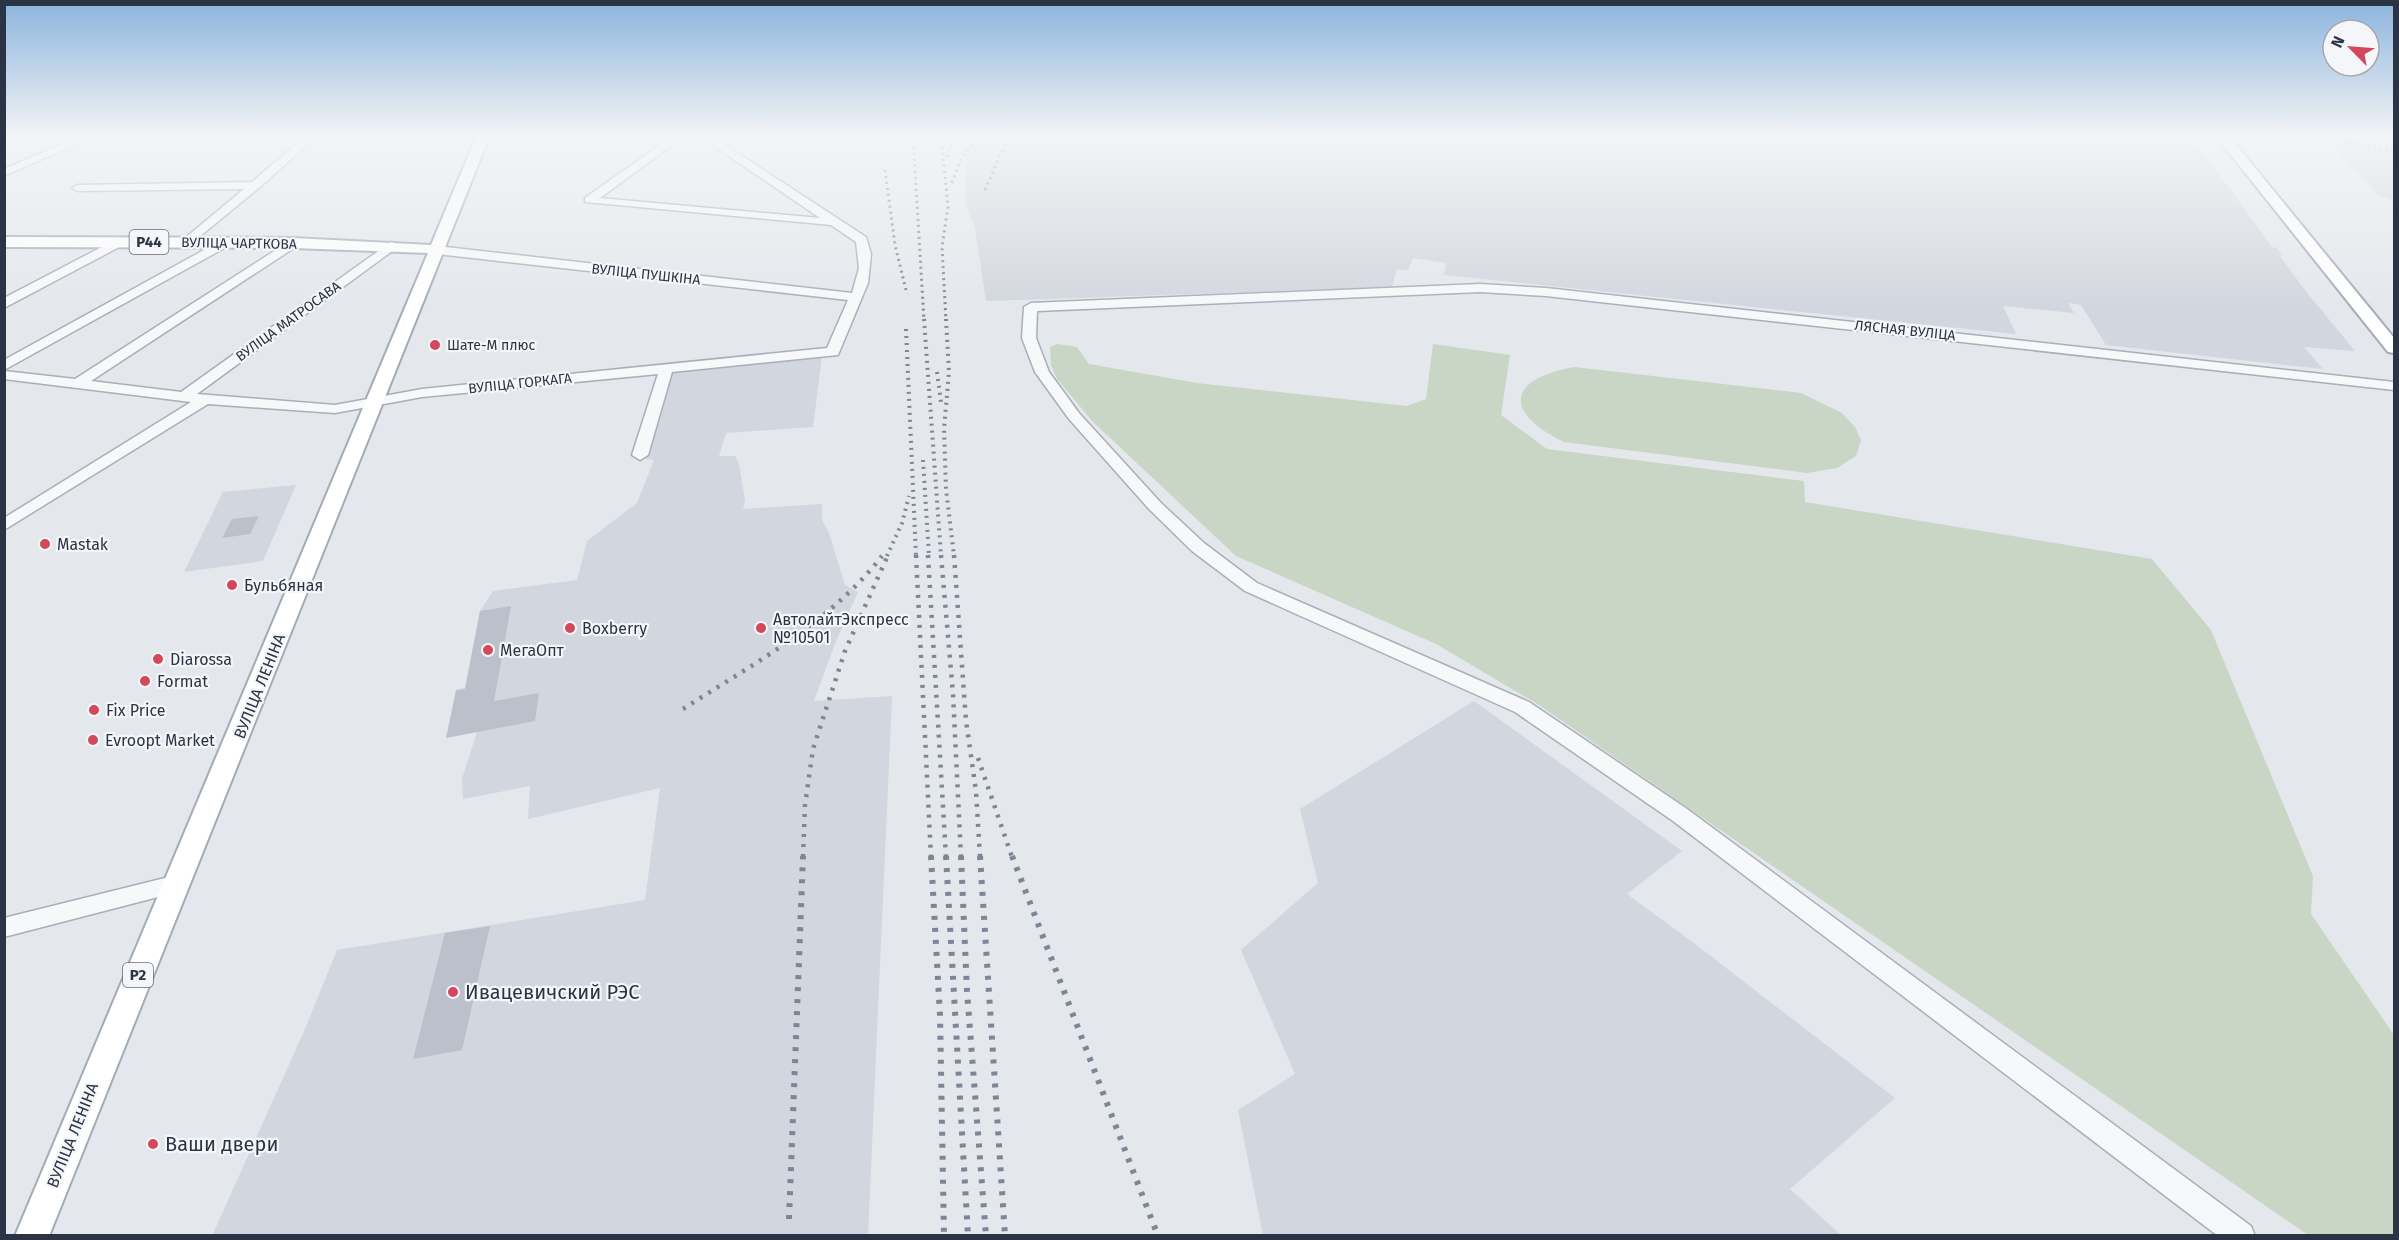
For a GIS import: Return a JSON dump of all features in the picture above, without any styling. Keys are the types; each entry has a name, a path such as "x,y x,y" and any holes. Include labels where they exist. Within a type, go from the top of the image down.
{"main road":[{"name":"ВУЛІЦА ЛЕНІНА","path":"32,1236 460,193"},
{"path":"2268,193 2394,348"},
{"name":"ВУЛІЦА ЧАРТКОВА","path":"4,242 293,243 437,250"}],"street":[{"path":"188,242 247,193"},
{"path":"599,193 589,200 834,222"},
{"path":"793,193 862,240 865,250 865,275 855,297"},
{"path":"4,304 119,242"},
{"path":"4,366 224,243"},
{"path":"77,384 293,243"},
{"name":"ВУЛІЦА МАТРОСАВА","path":"185,396 391,246"},
{"name":"ВУЛІЦА ПУШКІНА","path":"437,250 855,297"},
{"name":"ЛЯСНАЯ ВУЛІЦА","path":"2241,1236 1680,814 1522,707 1251,587 1198,547 1074,417 1042,372 1029,338 1031,307 1480,288 1546,292 2394,386"},
{"name":"ВУЛІЦА ГОРКАГА","path":"4,375 205,399 335,409 422,393 832,352 855,297"},
{"path":"640,455 667,368"},
{"path":"7,521 205,399"},
{"path":"4,928 177,884"}],"shaded area":[{"path":"965,193 2233,193 2272,247 2277,248 2282,255 2279,255 2308,294 2355,351 2304,347 2323,369 2106,345 2081,305 2068,303 2074,313 2003,306 2016,334 1444,275 1446,263 1413,258 1408,270 1397,269 1392,287 986,301 975,228 965,202"},
{"path":"2376,193 2394,193 2394,204 2389,198 2380,197"},
{"path":"822,356 813,427 726,433 719,456 735,456 739,464 745,500 743,509 822,504 822,520 829,533 845,585 858,592 836,641 814,701 892,696 868,1235 212,1236 305,1029 337,950 645,900 660,788 528,819 530,786 463,799 462,779 477,732 456,690 465,688 480,611 493,591 577,580 587,541 637,503 654,460 632,457 658,372"},
{"path":"296,485 263,561 184,572 223,492"},
{"path":"1474,701 1682,851 1627,894 1895,1098 1790,1189 1840,1234 1263,1235 1238,1110 1295,1074 1241,950 1318,883 1300,809"}],"green space":[{"path":"1057,344 1077,347 1089,364 1197,383 1407,406 1426,399 1433,344 1510,355 1501,415 1547,449 1804,481 1805,502 2152,559 2211,630 2313,876 2311,914 2394,1035 2394,1235 2308,1235 1539,705 1436,644 1236,556 1093,422 1057,379 1051,365 1050,347"},
{"path":"1574,367 1801,393 1842,413 1855,427 1861,440 1856,456 1837,468 1807,473 1564,442 1544,431 1530,419 1523,408 1521,398 1525,388 1536,380 1552,372"}],"building":[{"path":"259,516 250,534 222,538 232,519"},
{"name":"МегаОпт","path":"511,606 494,701 539,693 535,721 446,738 456,690 465,689 480,611"},
{"name":"Ивацевичский РЭС","path":"490,926 462,1050 413,1059 445,933"}],"railway":[{"path":"888,193 895,245 907,294"},
{"path":"916,193 924,321"},
{"path":"946,321 942,247 948,207 947,193"},
{"path":"924,319 941,556"},
{"path":"946,319 949,372 944,429 946,489 954,556"},
{"path":"906,329 916,556"},
{"path":"937,372 941,402"},
{"path":"923,460 929,556"},
{"path":"887,556 902,523 909,496"},
{"path":"803,857 805,805 813,749 845,651 888,555"},
{"path":"916,555 931,857"},
{"path":"928,555 946,857"},
{"path":"941,555 953,694 961,857"},
{"path":"954,555 966,721 976,791 980,857"},
{"path":"683,709 815,622 839,602 882,556"},
{"path":"978,758 1012,857"},
{"path":"789,1219 803,856"},
{"path":"931,856 940,1015 944,1236"},
{"path":"946,856 968,1236"},
{"path":"961,856 967,991 986,1236"},
{"path":"980,856 1005,1236"},
{"path":"1012,856 1158,1236"}],"place":[{"name":"Шате-М плюс","path":"435,345"},
{"name":"Mastak","path":"45,544"},
{"name":"Бульбяная","path":"232,585"},
{"name":"Boxberry","path":"570,628"},
{"name":"АвтолайтЭкспресс №10501","path":"761,628"},
{"name":"МегаОпт","path":"488,650"},
{"name":"Diarossa","path":"158,659"},
{"name":"Format","path":"145,681"},
{"name":"Fix Price","path":"94,710"},
{"name":"Evroopt Market","path":"93,740"},
{"name":"Ивацевичский РЭС","path":"453,992"},
{"name":"Ваши двери","path":"153,1144"}]}
